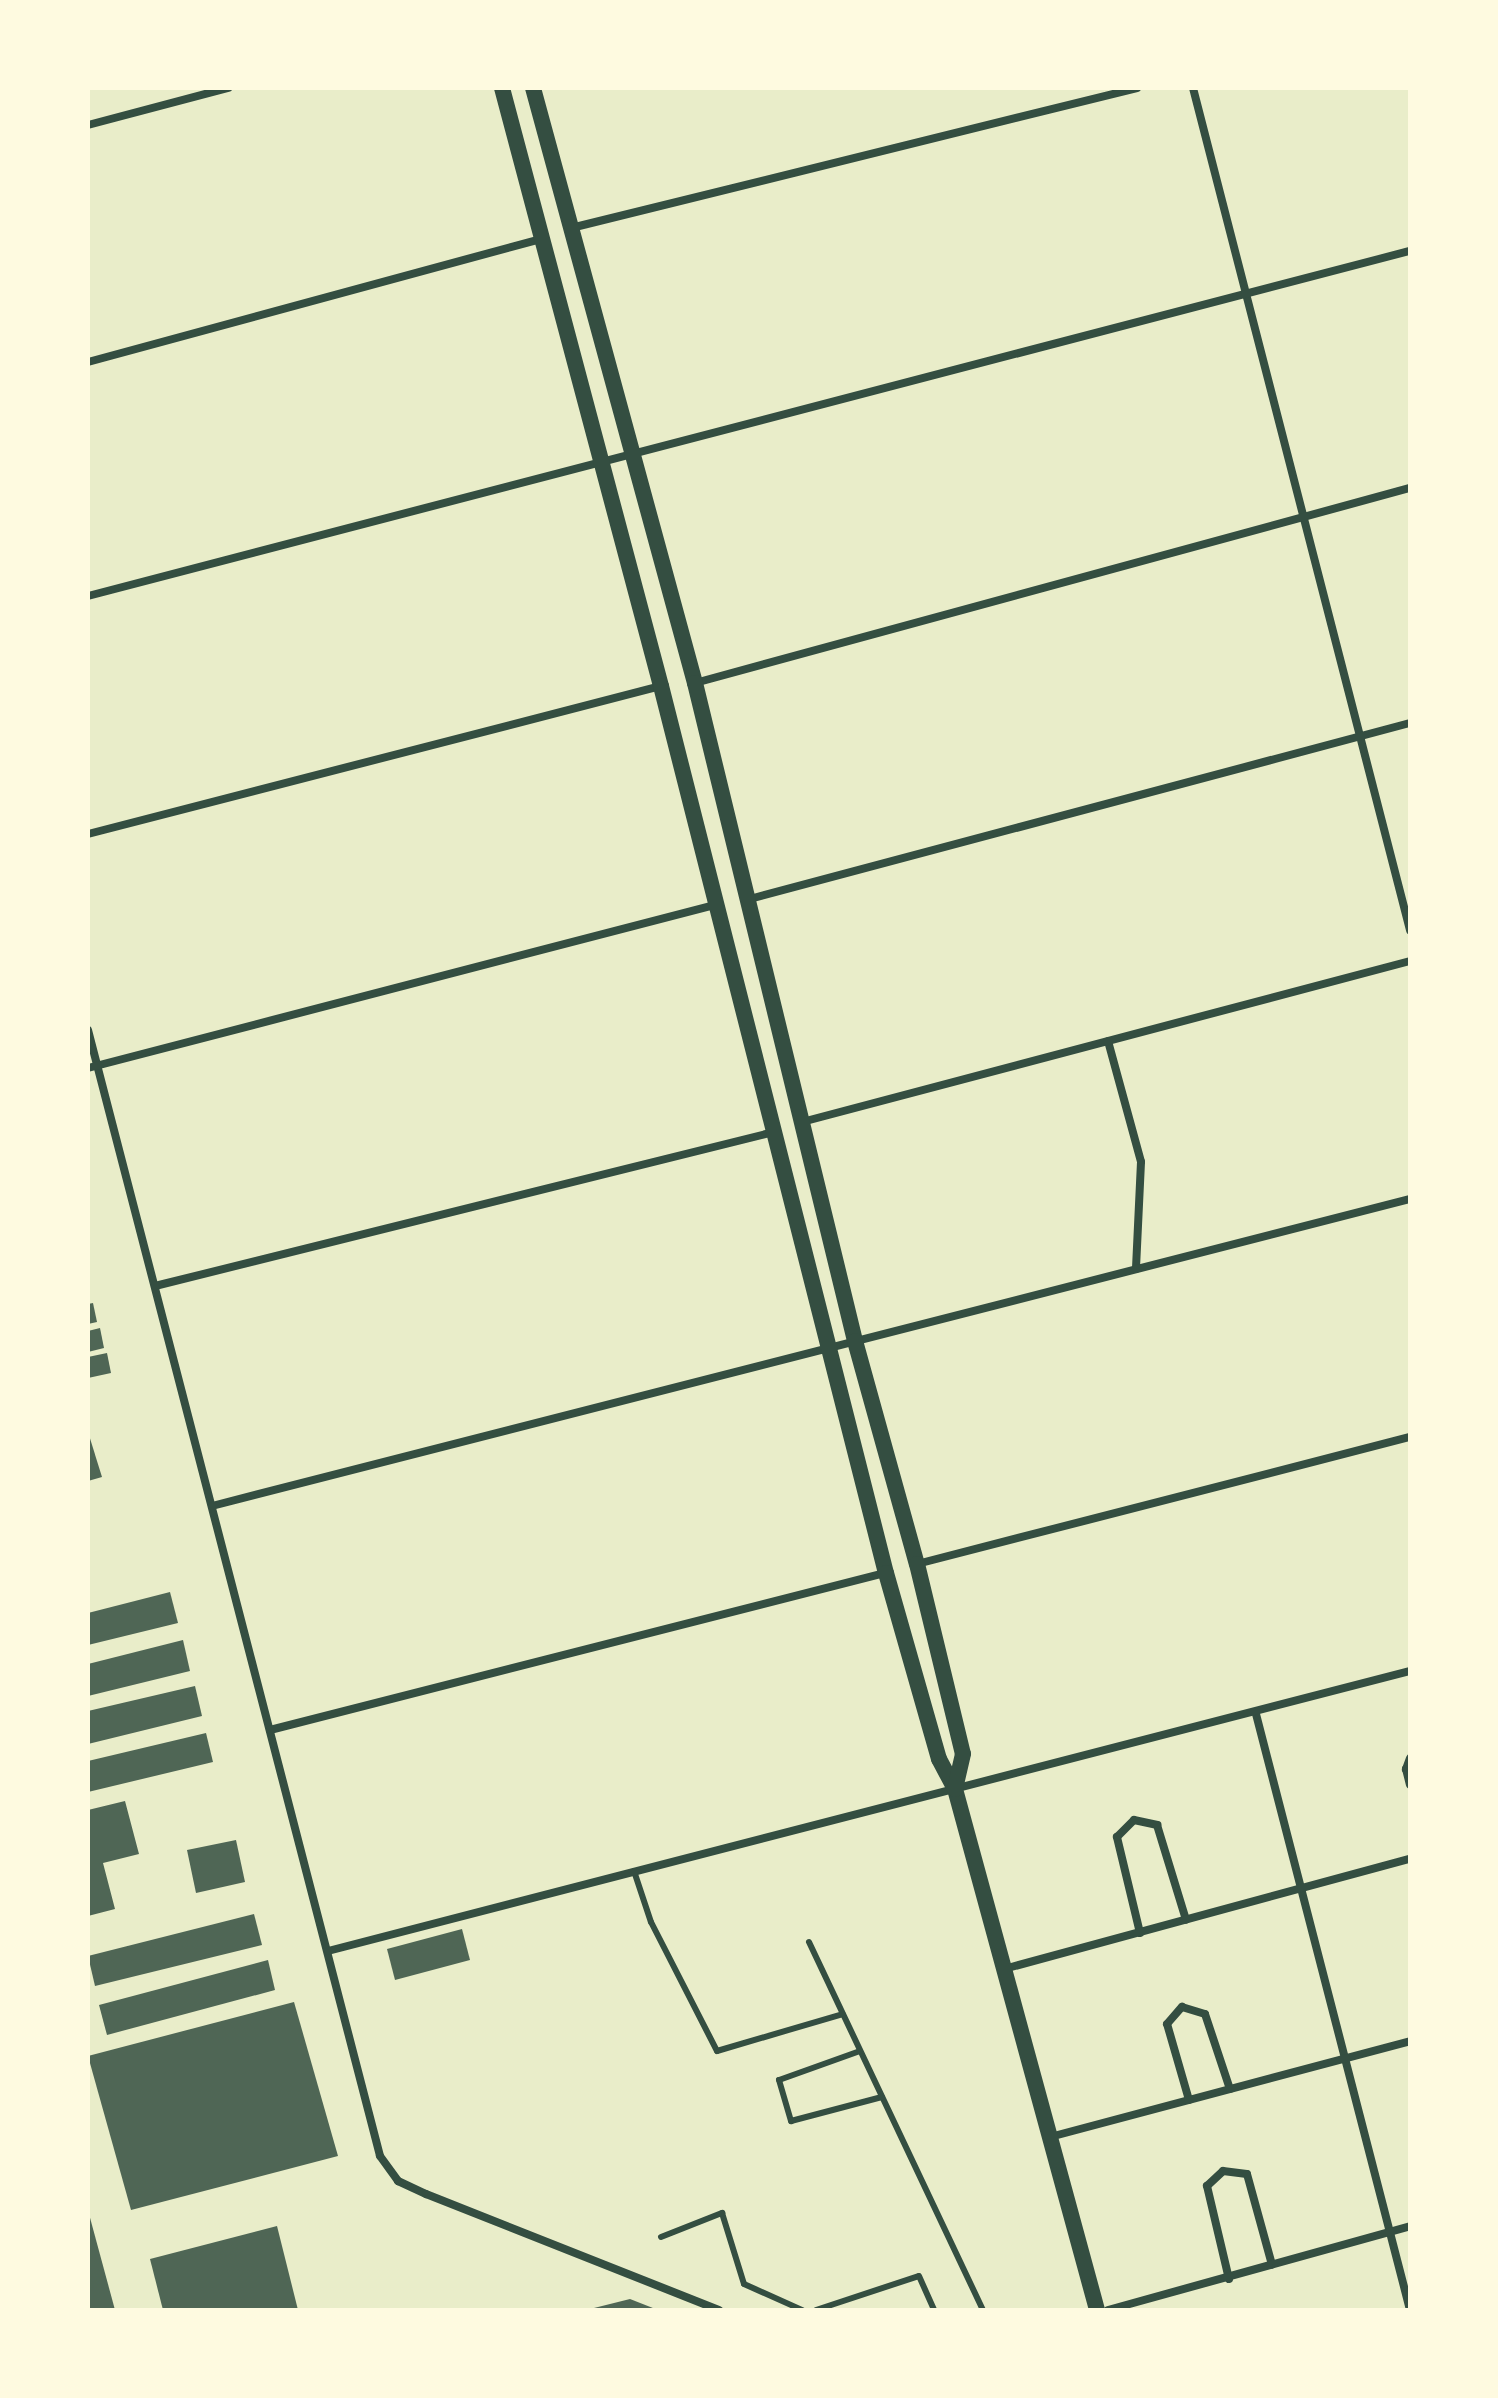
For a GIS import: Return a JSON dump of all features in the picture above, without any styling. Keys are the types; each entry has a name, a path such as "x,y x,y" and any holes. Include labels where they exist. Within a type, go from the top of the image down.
{"main road":[{"path":"502,88 661,686 770,1133 886,1573 939,1759 955,1789 1097,2310"},
{"path":"533,88 695,683 855,1341 917,1564 963,1754 955,1789"}],"street":[{"path":"88,125 228,88"},
{"path":"569,229 1137,88"},
{"path":"1193,88 1410,930"},
{"path":"88,362 540,239"},
{"path":"88,596 1410,251"},
{"path":"695,683 1410,488"},
{"path":"88,834 661,686"},
{"path":"746,900 1410,723"},
{"path":"93,1067 714,905"},
{"path":"802,1122 1410,961"},
{"path":"88,1030 93,1067 155,1286 380,2156 398,2181 719,2310"},
{"path":"1108,1041 1141,1162 1136,1269"},
{"path":"155,1286 770,1133"},
{"path":"212,1506 1410,1199"},
{"path":"917,1564 1410,1437"},
{"path":"270,1730 886,1573"},
{"path":"328,1951 1256,1714 1410,1671"},
{"path":"1256,1714 1299,1891 1410,2310"},
{"path":"1410,1758 1406,1769 1410,1785"},
{"path":"1140,1933 1117,1837 1134,1820 1157,1825 1186,1920"},
{"path":"1004,1969 1410,1859"},
{"path":"1189,2100 1167,2024 1182,2007 1205,2014 1230,2089"},
{"path":"1050,2137 1410,2041"},
{"path":"1229,2279 1207,2186 1223,2171 1247,2174 1272,2265"},
{"path":"1108,2310 1229,2279 1410,2226"}],"lane":[{"path":"634,1871 651,1922 717,2051 843,2014"},
{"path":"809,1942 983,2310"},
{"path":"860,2051 779,2080 791,2121 882,2097"},
{"path":"661,2237 722,2213 744,2284 802,2310"},
{"path":"816,2310 919,2276 934,2310"}],"building":[{"path":"93,1303 97,1322 88,1324 88,1304"},
{"path":"100,1328 104,1348 88,1352 88,1331"},
{"path":"107,1353 111,1373 88,1378 88,1357"},
{"path":"88,1432 102,1477 88,1481"},
{"path":"170,1592 178,1623 88,1645 88,1613"},
{"path":"183,1640 190,1671 88,1696 88,1664"},
{"path":"195,1686 202,1716 88,1744 88,1711"},
{"path":"206,1733 213,1762 88,1792 88,1761"},
{"path":"125,1801 139,1854 103,1863 115,1909 88,1916 88,1810"},
{"path":"236,1840 245,1882 196,1893 187,1850"},
{"path":"254,1914 262,1945 95,1986 88,1956"},
{"path":"462,1929 470,1960 395,1980 387,1949"},
{"path":"268,1960 275,1990 107,2035 99,2005"},
{"path":"294,2002 338,2156 131,2210 88,2056"},
{"path":"89,2214 115,2310 88,2310"},
{"path":"277,2226 298,2310 163,2310 150,2259"},
{"path":"630,2299 658,2310 590,2310 590,2309"}]}
